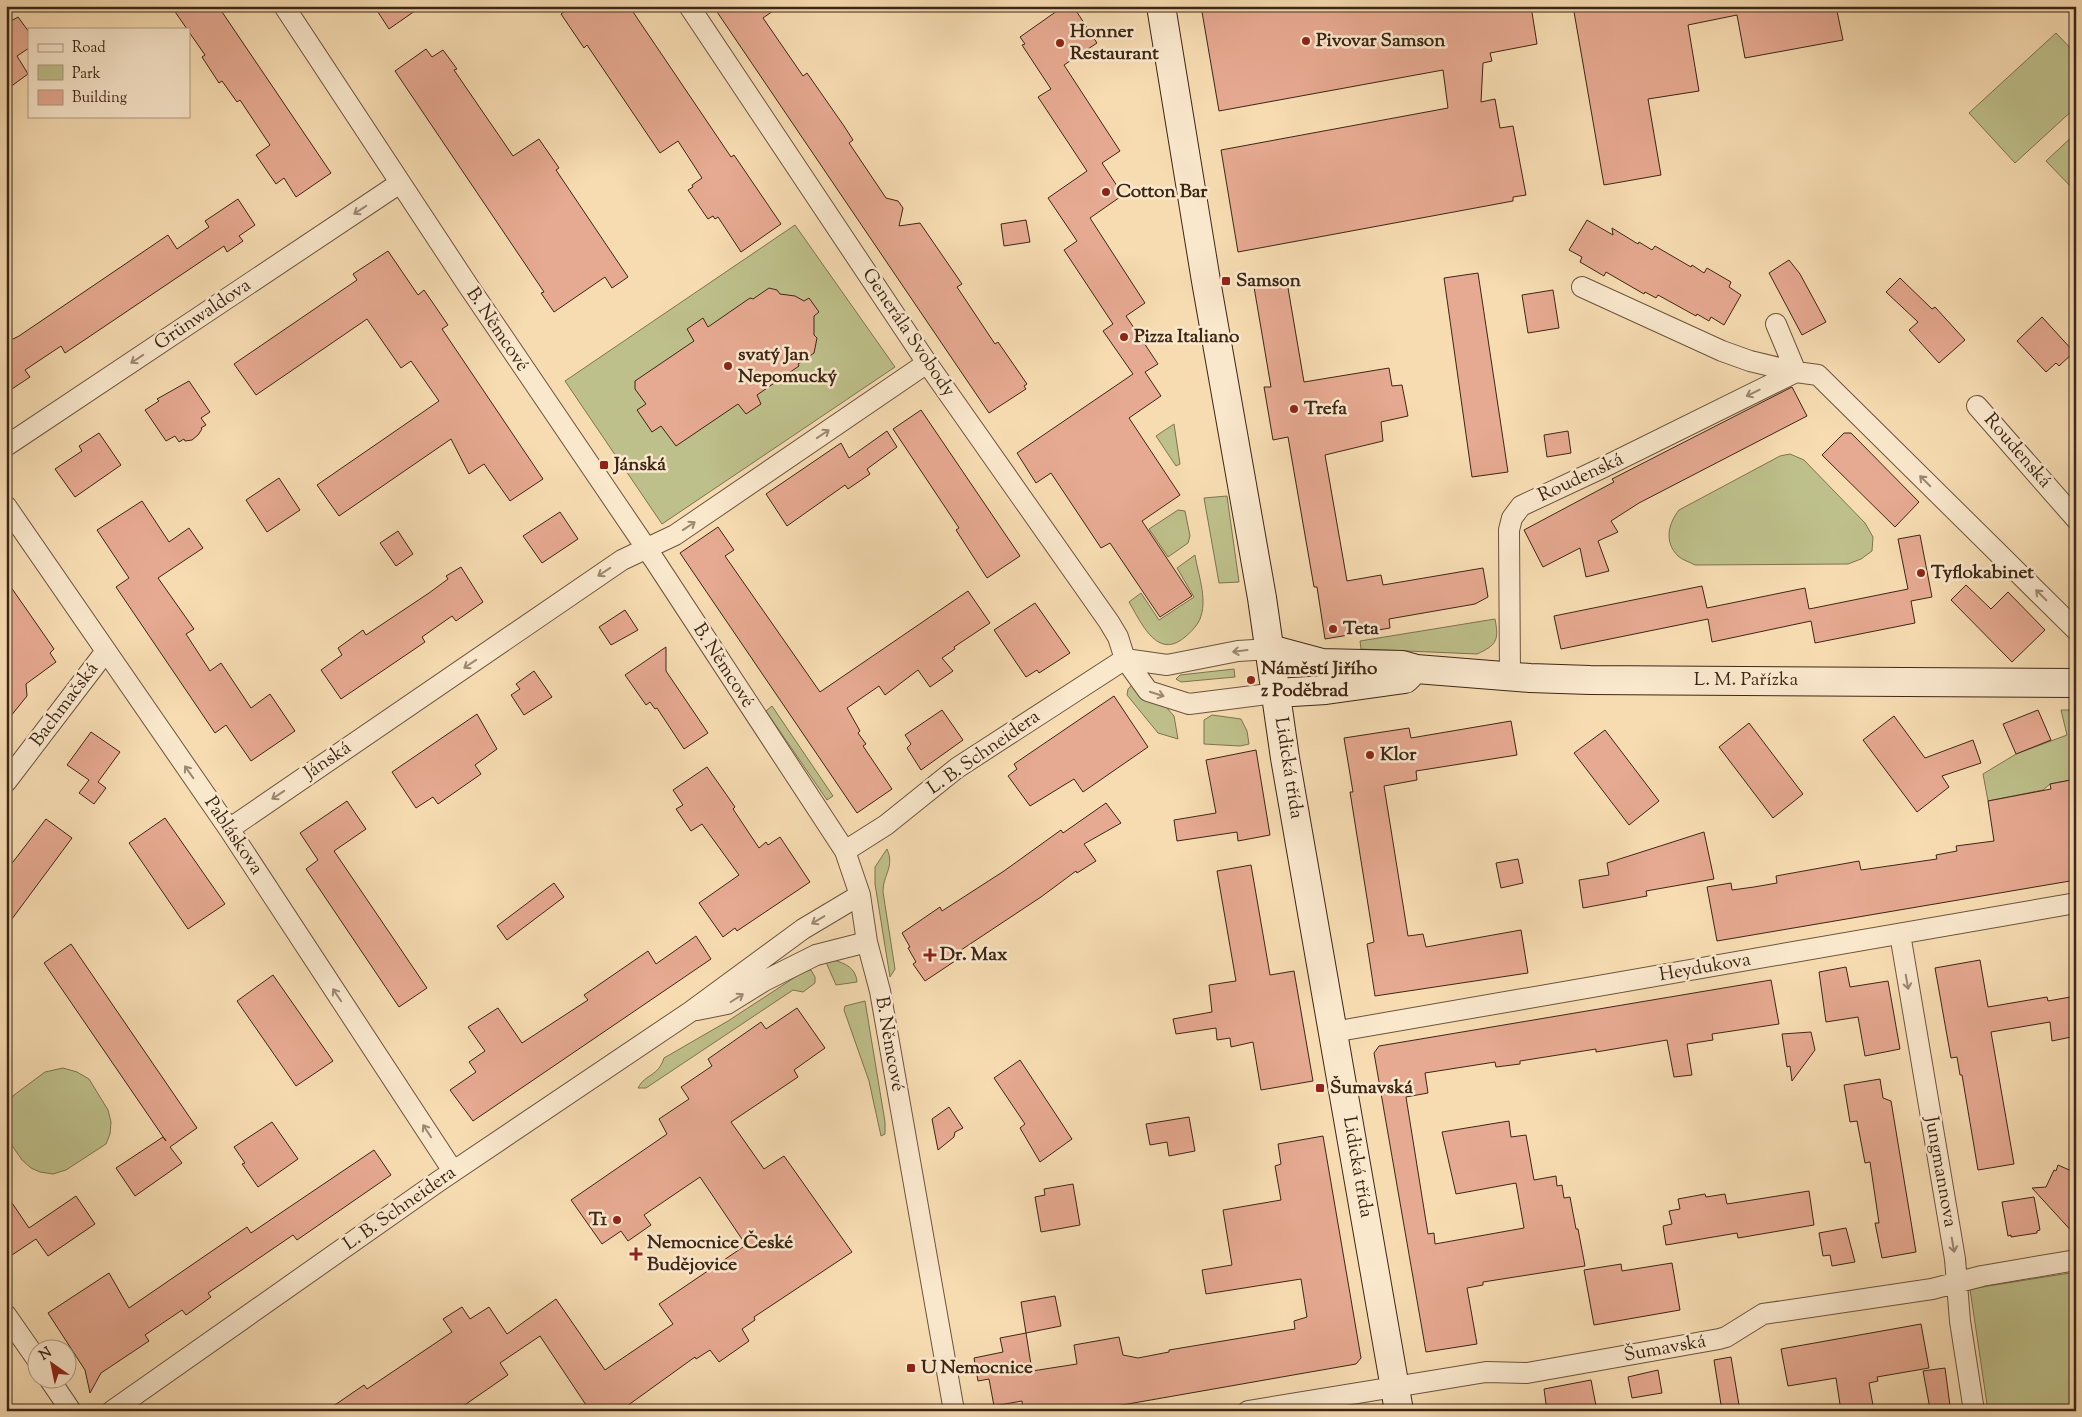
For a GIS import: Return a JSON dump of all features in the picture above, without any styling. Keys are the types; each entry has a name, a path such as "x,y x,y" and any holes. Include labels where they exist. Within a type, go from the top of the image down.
{"street":[{"name":"B. Němcové","path":"284,6 400,183 647,549 845,851 860,895 867,942 884,1013 954,1411"},
{"name":"Generála Svobody","path":"690,6 927,363 1109,622 1118,637 1125,660 1148,691 1189,704 1276,693"},
{"name":"Lidická třída","path":"1161,6 1333,1032 1397,1398"},
{"name":"Grünwaldova","path":"6,446 400,183"},
{"path":"1582,287 1722,351 1750,361 1818,375 2076,630"},
{"path":"1776,324 1796,372"},
{"name":"Jánská","path":"229,829 622,560 675,535 927,363"},
{"name":"Roudenská","path":"1510,676 1509,530 1512,518 1521,506 1796,372"},
{"name":"Roudenská","path":"1977,406 2076,519"},
{"name":"Pabláskova","path":"6,506 229,829 453,1171"},
{"path":"1125,660 1167,665 1238,650 1270,650"},
{"name":"L. M. Pařízka","path":"1270,650 1322,664 1402,665 1416,670 1590,680 2076,683"},
{"name":"Bachmačská","path":"6,782 106,651"},
{"name":"L. B. Schneidera","path":"845,851 886,825 964,763 1125,660"},
{"path":"1276,693 1326,690 1405,679 1416,670"},
{"name":"L. B. Schneidera","path":"112,1411 453,1171 690,1012 803,929 860,895"},
{"name":"Heydukova","path":"1333,1032 2076,903"},
{"name":"Jungmannova","path":"1900,934 1955,1259 1956,1282 1974,1411"},
{"name":"L. B. Schneidera","path":"690,1012 727,1004 764,981 816,955 867,942"},
{"name":"Šumavská","path":"1248,1411 1397,1398 1491,1372 1527,1373 1719,1339 1726,1337 1764,1314 1932,1289 1956,1282 2076,1260"},
{"path":"6,1315 28,1347"},
{"path":"57,1390 71,1411"}],"green space":[{"path":"2056,33 2076,54 2076,107 2015,163 1969,113"},
{"path":"2076,133 2076,192 2046,161"},
{"path":"795,225 895,367 662,524 565,381"},
{"path":"1174,424 1180,464 1176,466 1156,436"},
{"path":"1790,454 1804,460 1865,523 1873,537 1872,551 1861,559 1848,564 1695,565 1678,556 1671,545 1669,533 1672,521 1679,510 1780,456"},
{"path":"1227,496 1239,582 1219,583 1204,498"},
{"path":"1178,510 1185,511 1190,536 1188,543 1168,557 1149,529"},
{"path":"1195,555 1203,593 1203,609 1200,619 1190,633 1175,643 1166,644 1158,642 1145,628 1129,602 1141,593 1159,620 1194,597 1177,568"},
{"path":"1495,619 1497,632 1493,645 1477,654 1361,649 1360,641"},
{"path":"1234,669 1235,677 1181,682 1176,679 1180,675"},
{"path":"1134,683 1166,707 1174,716 1178,739 1158,733 1127,695 1128,689"},
{"path":"772,706 833,796 827,800 766,711"},
{"path":"2061,710 2076,710 2076,779 2050,784 2043,790 1988,801 1983,774 2016,754 2067,735"},
{"path":"1212,715 1241,719 1247,731 1249,744 1240,746 1204,744 1204,720"},
{"path":"887,849 890,861 883,892 895,969 890,977 875,884 875,867"},
{"path":"833,960 849,967 855,973 857,982 836,985 826,962"},
{"path":"811,970 815,977 815,983 803,992 793,990 646,1088 638,1088 641,1083 659,1069 664,1058 728,1021 803,972"},
{"path":"865,1001 885,1122 885,1134 881,1136 869,1081 844,1010 845,1006"},
{"path":"63,1068 77,1072 89,1079 108,1110 111,1122 110,1134 106,1144 66,1170 53,1174 40,1172 31,1168 22,1160 6,1137 6,1111 14,1095 45,1072"},
{"path":"2076,1272 2076,1411 1988,1411 1970,1289"}],"building":[{"path":"171,6 218,6 331,173 296,197 284,178 276,184 256,155 270,145 240,100 237,102 222,81 219,83 202,57 205,55 190,33 190,28 186,28"},
{"path":"374,6 422,6 389,29"},
{"path":"572,6 629,6 731,157 734,155 781,224 741,252 718,217 715,219 713,216 708,219 688,190 702,178 678,141 660,153 587,45 584,48 561,14"},
{"path":"713,6 780,6 763,18 803,76 807,73 844,126 853,140 849,143 886,198 898,201 903,208 899,226 920,223 962,284 957,287 995,344 998,342 1027,384 1024,386 1026,389 989,413"},
{"path":"1064,6 1073,6 1097,43 1064,65 1120,151 1102,163 1123,195 1090,218 1145,303 1126,316 1158,364 1145,372 1161,396 1129,418 1180,495 1142,521 1192,596 1160,617 1110,543 1101,548 1051,473 1036,483 1017,453 1133,374 1103,331 1113,324 1064,250 1077,241 1048,198 1087,171 1038,97 1051,89 1022,45 1025,44 1020,37"},
{"path":"1201,6 1531,6 1537,44 1490,53 1492,61 1483,63 1481,102 1495,99 1500,128 1513,126 1526,195 1513,197 1513,201 1238,252 1221,150 1448,108 1443,70 1219,111"},
{"path":"1573,6 1836,6 1843,40 1745,58 1737,15 1688,25 1699,91 1648,99 1661,175 1604,185"},
{"path":"18,17 28,31 28,49 17,56 28,74 6,90 6,24"},
{"path":"426,49 432,57 443,50 457,69 454,70 513,156 539,139 559,168 556,170 628,277 612,288 605,277 554,312 541,293 544,292 395,71"},
{"path":"238,199 255,225 239,236 243,241 227,252 224,246 65,353 61,346 25,370 30,377 6,393 6,341 19,336 168,235 177,249 209,227 205,221"},
{"path":"1026,220 1030,242 1004,246 1001,224"},
{"path":"1587,220 1613,235 1612,228 1638,244 1639,242 1652,250 1655,246 1691,267 1692,265 1704,273 1707,268 1731,282 1729,287 1741,295 1724,325 1711,317 1709,321 1697,314 1696,316 1658,295 1656,298 1645,292 1644,294 1606,272 1604,276 1580,262 1582,257 1569,250"},
{"path":"388,251 418,295 424,290 448,325 442,329 543,479 510,501 484,464 469,474 451,439 339,516 317,485 439,401 411,361 401,368 367,319 256,395 234,364 357,280 353,274"},
{"path":"1789,260 1800,274 1826,322 1802,335 1769,273"},
{"path":"1478,273 1508,472 1472,477 1444,278"},
{"path":"1900,278 1932,309 1935,307 1965,340 1939,363 1909,330 1918,322 1886,292"},
{"path":"1287,282 1304,382 1389,368 1392,386 1402,385 1408,416 1381,422 1383,441 1325,455 1347,581 1381,575 1383,585 1483,568 1488,597 1475,604 1389,619 1390,628 1325,639 1288,437 1273,440 1264,387 1271,387 1254,287"},
{"name":"svatý Jan Nepomucký","path":"769,288 777,290 780,294 795,296 804,301 809,298 819,312 814,316 814,335 817,338 814,353 798,364 799,366 757,395 761,404 746,414 738,404 676,446 661,426 652,432 637,410 646,404 635,389 635,381 694,341 687,329 703,318 708,327 750,298 753,299"},
{"path":"1553,290 1559,328 1528,333 1522,295"},
{"path":"2042,317 2074,352 2059,366 2056,363 2046,372 2017,341"},
{"path":"189,381 210,412 201,418 206,425 201,428 198,435 192,440 185,441 184,439 179,442 175,436 166,441 145,410 159,401 157,399"},
{"path":"1792,387 1807,416 1639,503 1611,521 1618,532 1598,541 1609,571 1586,577 1580,548 1543,567 1524,530 1614,482 1612,479"},
{"path":"921,410 1020,556 987,578 956,530 959,528 893,429"},
{"path":"887,431 897,447 867,469 870,474 848,489 845,485 787,526 766,494 841,443 849,458"},
{"path":"1568,431 1571,453 1547,457 1544,435"},
{"path":"99,433 121,465 75,497 55,469 82,451 79,446"},
{"path":"1844,433 1851,433 1919,502 1895,527 1822,455"},
{"path":"279,478 300,510 267,532 246,500"},
{"path":"142,501 169,542 189,528 203,548 158,578 194,629 186,634 210,671 221,663 251,708 270,694 295,731 251,761 226,725 215,733 116,587 129,578 97,530"},
{"path":"560,512 578,539 542,563 523,536"},
{"path":"718,527 734,550 725,556 820,692 968,591 990,623 954,647 955,649 942,658 953,671 930,687 918,670 885,695 879,686 847,708 860,731 858,733 866,744 863,746 892,789 857,813 680,553"},
{"path":"398,531 413,554 396,566 380,543"},
{"path":"1920,535 1932,597 1911,601 1915,623 1815,643 1811,621 1712,642 1708,619 1561,649 1554,616 1702,586 1707,608 1805,588 1809,609 1908,589 1898,539"},
{"path":"461,567 483,602 456,621 452,616 422,637 425,642 341,699 321,670 342,655 338,648 363,630 366,635 429,593 448,579 446,576"},
{"path":"6,580 54,649 50,653 56,662 26,684 27,696 6,722"},
{"path":"1966,585 1991,609 2008,592 2045,630 2012,662 1951,600"},
{"path":"1035,603 1070,653 1039,673 1037,670 1026,677 994,630"},
{"path":"625,610 638,630 611,645 599,627"},
{"path":"666,647 666,671 708,733 684,749 657,708 655,709 650,702 646,705 625,675"},
{"path":"534,671 552,697 524,715 511,695 520,689 516,684"},
{"path":"1114,696 1148,747 1083,792 1074,779 1030,806 1008,776 1017,769 1014,764"},
{"path":"942,710 963,740 921,770 907,748 911,744 905,735"},
{"path":"2038,710 2051,740 2016,754 2003,724"},
{"path":"477,714 497,749 475,765 481,774 438,804 433,797 416,808 392,772"},
{"path":"1894,716 1925,758 1973,740 1981,763 1942,776 1949,787 1917,812 1863,740"},
{"path":"1511,721 1517,755 1416,771 1417,780 1384,786 1408,936 1423,934 1426,947 1521,930 1528,973 1375,996 1367,944 1374,942 1350,792 1353,792 1344,738 1409,728 1411,738"},
{"path":"1749,723 1803,794 1773,818 1719,747"},
{"path":"1605,730 1659,801 1629,825 1574,753"},
{"path":"91,732 120,752 98,782 106,788 94,804 79,793 89,780 67,765"},
{"path":"1256,750 1270,835 1238,841 1237,832 1177,841 1174,820 1216,813 1206,760"},
{"path":"707,767 735,807 733,809 759,848 766,842 768,845 780,837 810,882 737,931 735,928 723,937 699,903 739,875 702,824 691,831 676,809 683,805 673,790"},
{"path":"2076,779 2076,880 1717,941 1707,887 1731,883 1732,890 1754,887 1777,883 1776,876 1859,861 1861,870 1937,859 1936,855 1957,851 1956,846 1994,841 1988,801 2051,789 2050,784"},
{"path":"347,801 366,829 334,851 427,988 399,1007 306,869 318,860 300,833"},
{"path":"1106,803 1121,823 1084,844 1096,861 1077,873 1076,871 1041,897 958,952 961,957 925,981 913,964 916,962 902,933 940,907 942,911 1004,871 1061,830 1063,833"},
{"path":"165,818 225,904 188,929 129,843"},
{"path":"46,819 72,838 6,927 6,871"},
{"path":"1704,832 1714,879 1646,891 1647,896 1583,908 1579,880 1609,875 1607,863"},
{"path":"1518,859 1523,883 1501,888 1496,863"},
{"path":"1251,865 1270,975 1294,971 1313,1081 1261,1090 1253,1042 1231,1047 1230,1038 1217,1040 1216,1028 1176,1034 1173,1019 1212,1012 1209,985 1236,981 1217,871"},
{"path":"554,883 564,897 507,940 497,926"},
{"path":"696,936 711,959 473,1121 450,1090 476,1072 469,1062 485,1051 468,1027 498,1008 522,1043 588,1000 584,995 648,951 656,964"},
{"path":"71,944 197,1128 170,1147 182,1163 135,1196 116,1168 163,1137 166,1141 44,963"},
{"path":"1980,960 1988,1007 2047,997 2048,1001 2076,996 2076,1036 2052,1041 2050,1022 1991,1032 2014,1164 1978,1170 1962,1075 1960,1075 1957,1057 1951,1058 1935,968"},
{"path":"1846,967 1850,987 1888,981 1900,1049 1865,1056 1858,1017 1826,1022 1819,972"},
{"path":"273,975 333,1061 296,1086 237,1001"},
{"path":"1771,980 1779,1024 1712,1034 1713,1040 1687,1044 1692,1075 1674,1077 1667,1040 1596,1052 1596,1049 1520,1061 1520,1064 1496,1067 1495,1062 1425,1073 1428,1093 1406,1097 1428,1234 1434,1233 1435,1244 1524,1228 1516,1183 1456,1194 1442,1132 1509,1121 1511,1137 1526,1135 1534,1180 1556,1176 1557,1186 1562,1185 1564,1198 1570,1197 1585,1266 1483,1282 1483,1285 1467,1288 1477,1344 1426,1352 1374,1053 1379,1046"},
{"path":"797,1008 825,1048 794,1070 798,1077 731,1122 764,1169 784,1156 852,1252 754,1317 755,1320 742,1329 749,1341 719,1362 710,1350 696,1359 695,1357 620,1411 590,1411 540,1336 500,1363 508,1375 456,1411 326,1411 364,1385 367,1389 452,1332 443,1319 462,1307 470,1319 489,1307 507,1334 556,1299 605,1370 673,1324 659,1304 746,1245 700,1177 644,1215 651,1225 628,1241 621,1231 602,1244 571,1200 667,1134 659,1119 689,1099 681,1087 712,1066 708,1059 761,1022 766,1029"},
{"path":"1811,1032 1815,1050 1792,1081 1790,1066 1787,1067 1782,1034"},
{"path":"1020,1060 1072,1139 1040,1162 1020,1128 1025,1124 994,1078"},
{"path":"1880,1079 1883,1098 1891,1101 1916,1252 1882,1258 1875,1223 1879,1223 1870,1162 1865,1163 1857,1121 1850,1122 1844,1085"},
{"path":"949,1107 963,1128 955,1132 954,1137 938,1150 932,1119"},
{"path":"1189,1117 1195,1151 1169,1156 1167,1142 1150,1145 1146,1124"},
{"path":"272,1122 298,1159 258,1187 242,1164 245,1163 234,1147"},
{"path":"1323,1136 1361,1358 1356,1364 1088,1411 1023,1411 1022,1401 994,1406 989,1379 978,1381 974,1358 1003,1352 1000,1338 1026,1333 1032,1371 1077,1364 1074,1345 1119,1337 1123,1355 1138,1358 1169,1352 1169,1350 1295,1329 1294,1321 1307,1317 1301,1279 1206,1294 1202,1270 1232,1265 1223,1210 1281,1200 1275,1166 1281,1164 1278,1144"},
{"path":"374,1150 391,1175 297,1240 293,1235 208,1293 211,1297 186,1315 182,1310 145,1335 149,1341 101,1373 90,1393 85,1370 78,1359 78,1340 66,1340 48,1313 109,1273 129,1308 247,1227 251,1233"},
{"path":"2058,1165 2076,1173 2076,1236 2032,1188 2046,1187"},
{"path":"1073,1184 1080,1225 1041,1232 1035,1197 1045,1195 1044,1189"},
{"path":"1809,1191 1814,1225 1738,1238 1737,1233 1666,1245 1663,1226 1672,1224 1669,1211 1680,1209 1678,1199 1705,1194 1706,1197 1725,1194 1727,1204"},
{"path":"6,1194 29,1228 76,1196 95,1224 48,1256 36,1239 6,1259"},
{"path":"2034,1197 2040,1230 2037,1233 2008,1236 2002,1202"},
{"path":"1846,1228 1855,1262 1832,1266 1830,1255 1823,1256 1819,1233"},
{"path":"1672,1263 1680,1310 1594,1325 1584,1270 1621,1264 1622,1271"},
{"path":"1055,1296 1061,1326 1026,1333 1021,1302"},
{"path":"1921,1324 1929,1368 1877,1377 1878,1381 1869,1383 1874,1411 1841,1411 1836,1378 1788,1386 1781,1349"},
{"path":"1731,1357 1740,1411 1722,1411 1714,1360"},
{"path":"1945,1368 1950,1406 1930,1409 1923,1371"},
{"path":"1658,1370 1662,1393 1632,1398 1628,1377"},
{"path":"1591,1380 1597,1411 1547,1411 1544,1389"}],"place":[{"name":"Pivovar Samson","path":"1306,41"},
{"name":"Honner Restaurant","path":"1060,43"},
{"name":"Cotton Bar","path":"1106,192"},
{"name":"Samson","path":"1226,281"},
{"name":"Pizza Italiano","path":"1124,337"},
{"name":"svatý Jan Nepomucký","path":"728,366"},
{"name":"Trefa","path":"1294,409"},
{"name":"Jánská","path":"604,465"},
{"name":"Tyflokabinet","path":"1921,573"},
{"name":"Teta","path":"1333,629"},
{"name":"Náměstí Jiřího z Poděbrad","path":"1251,680"},
{"name":"Klor","path":"1370,755"},
{"name":"Dr. Max","path":"930,955"},
{"name":"Šumavská","path":"1320,1088"},
{"name":"T1","path":"617,1220"},
{"name":"Nemocnice České Budějovice","path":"636,1254"},
{"name":"U Nemocnice","path":"911,1368"}]}
